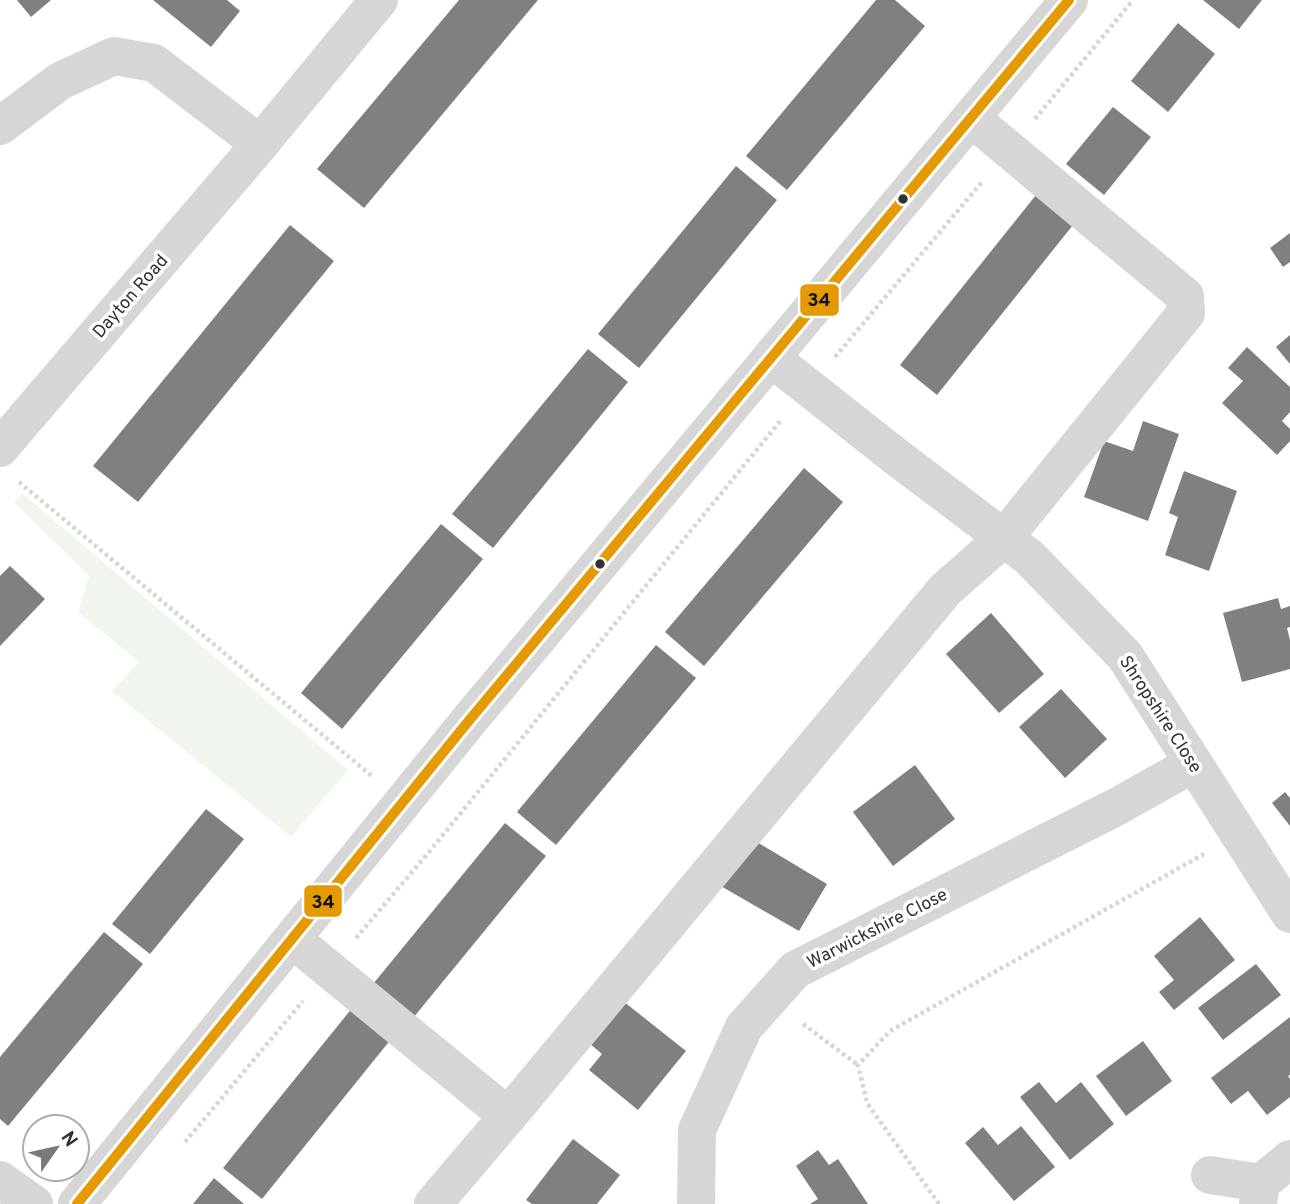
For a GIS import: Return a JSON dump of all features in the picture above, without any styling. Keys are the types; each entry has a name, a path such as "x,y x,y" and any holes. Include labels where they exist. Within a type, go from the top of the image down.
{"street":[{"name":"Dayton Road","path":"6,462 260,144 379,0"},
{"path":"77,1204 403,802 1069,0"},
{"path":"0,126 60,81 114,56 154,63 260,144"},
{"path":"433,1204 944,590 1004,538 1186,313 1185,296 971,118"},
{"name":"Shropshire Close","path":"771,358 1030,557 1125,656 1290,915"},
{"name":"Warwickshire Close","path":"696,1204 697,1130 744,1027 794,970 1118,806 1193,764"},
{"path":"292,939 508,1116"},
{"path":"1210,1175 1260,1194 1290,1159"},
{"path":"0,1180 34,1204"}],"path":[{"path":"182,1145 446,831 808,387 1133,0"},
{"path":"6,462 403,802"},
{"path":"858,1065 890,1031 1238,834"},
{"path":"769,999 858,1065 867,1103 939,1204"}],"shaded area":[{"path":"22,493 348,770 291,837 112,691 139,662 78,612 89,576 14,502"}],"building":[{"path":"17,0 51,0 31,17"},
{"path":"153,0 227,0 240,11 211,47"},
{"path":"459,0 538,0 364,208 317,169"},
{"path":"876,0 895,0 925,26 787,190 746,156"},
{"path":"1203,0 1262,0 1239,29"},
{"path":"1178,23 1215,54 1168,112 1131,81"},
{"path":"1113,107 1151,137 1104,195 1066,164"},
{"path":"736,166 777,200 639,368 598,334"},
{"path":"1040,190 1077,220 937,395 900,365"},
{"path":"290,225 334,261 138,502 93,466"},
{"path":"1290,233 1290,262 1283,267 1270,248"},
{"path":"1290,335 1290,364 1276,347"},
{"path":"1247,347 1290,387 1290,412 1282,421 1290,429 1290,441 1277,455 1222,403 1243,381 1228,368"},
{"path":"588,349 628,382 493,548 452,514"},
{"path":"1143,421 1179,434 1148,521 1084,497 1104,441 1133,451"},
{"path":"804,468 843,502 704,666 665,632"},
{"path":"1184,471 1237,491 1209,571 1165,555 1178,517 1169,513"},
{"path":"441,524 483,559 342,729 301,693"},
{"path":"10,566 45,599 0,646 0,576"},
{"path":"1278,598 1281,609 1290,606 1290,627 1287,628 1290,640 1290,669 1242,682 1223,613"},
{"path":"991,613 1044,674 999,713 946,654"},
{"path":"656,645 696,678 556,845 517,812"},
{"path":"1061,689 1107,739 1065,778 1019,727"},
{"path":"915,765 955,819 893,866 853,812"},
{"path":"1285,792 1290,798 1290,826 1272,803"},
{"path":"206,809 244,839 150,954 112,924"},
{"path":"505,823 546,856 413,1018 373,984"},
{"path":"757,842 827,884 799,931 719,885"},
{"path":"1200,917 1235,960 1174,1010 1159,992 1174,980 1154,956"},
{"path":"104,932 143,964 8,1126 0,1119 0,1057"},
{"path":"1256,964 1281,995 1223,1040 1198,1008"},
{"path":"623,1001 686,1051 638,1110 589,1070 602,1054 589,1043"},
{"path":"357,1002 396,1033 262,1199 223,1168"},
{"path":"1290,1017 1290,1097 1267,1115 1248,1091 1231,1104 1211,1078"},
{"path":"1143,1041 1172,1081 1126,1116 1096,1076"},
{"path":"1039,1082 1056,1103 1081,1082 1114,1124 1070,1160 1020,1097"},
{"path":"1021,1126 1055,1167 1014,1201 965,1143 983,1127 998,1145"},
{"path":"573,1139 620,1175 597,1204 532,1204 526,1200"},
{"path":"818,1150 829,1165 838,1159 868,1204 810,1204 818,1199 796,1166"},
{"path":"214,1178 244,1204 193,1204"}],"transit line":[{"name":"34","path":"77,1204 467,723 1069,0"}]}
